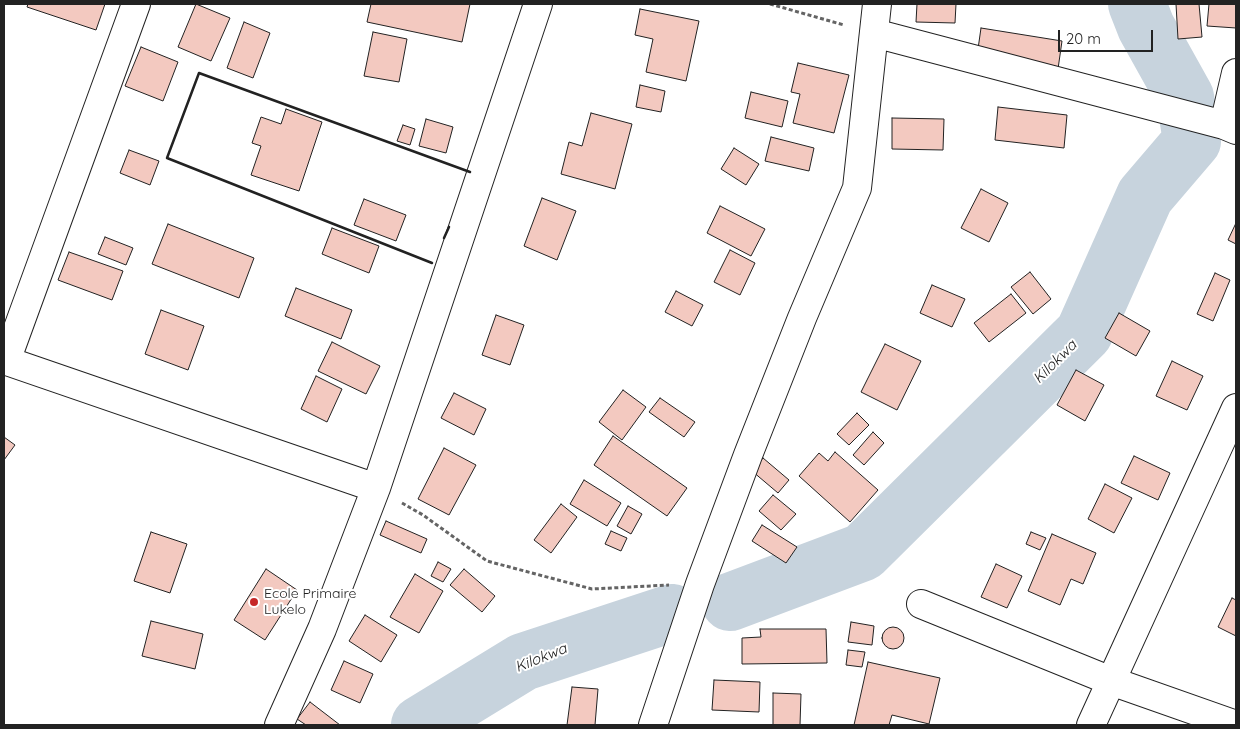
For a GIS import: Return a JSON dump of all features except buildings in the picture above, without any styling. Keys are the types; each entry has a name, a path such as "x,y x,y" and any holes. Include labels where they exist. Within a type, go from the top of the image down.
{"street":[{"path":"136,4 5,360 376,488"},
{"path":"279,725 322,629 376,488 538,4"},
{"path":"652,725 700,584 748,455 802,318 858,188 877,4"},
{"path":"874,34 1223,125 1236,73"},
{"path":"1091,725 1236,408"},
{"path":"921,604 1111,681 1236,725"}],"path":[{"path":"770,4 874,34"},
{"path":"376,488 423,515 487,561 592,590 700,584"}],"waterway":[{"name":"Kilokwa","path":"730,602 863,552 1084,333 1145,196 1192,141 1185,97 1146,27 1137,4"},
{"name":"Kilokwa","path":"420,725 523,662 672,613"}],"wall":[{"path":"432,263 167,158 199,73 470,172"},
{"path":"444,238 449,227"}],"place":[{"name":"Ecole Primaire Lukelo","path":"254,602"}]}
